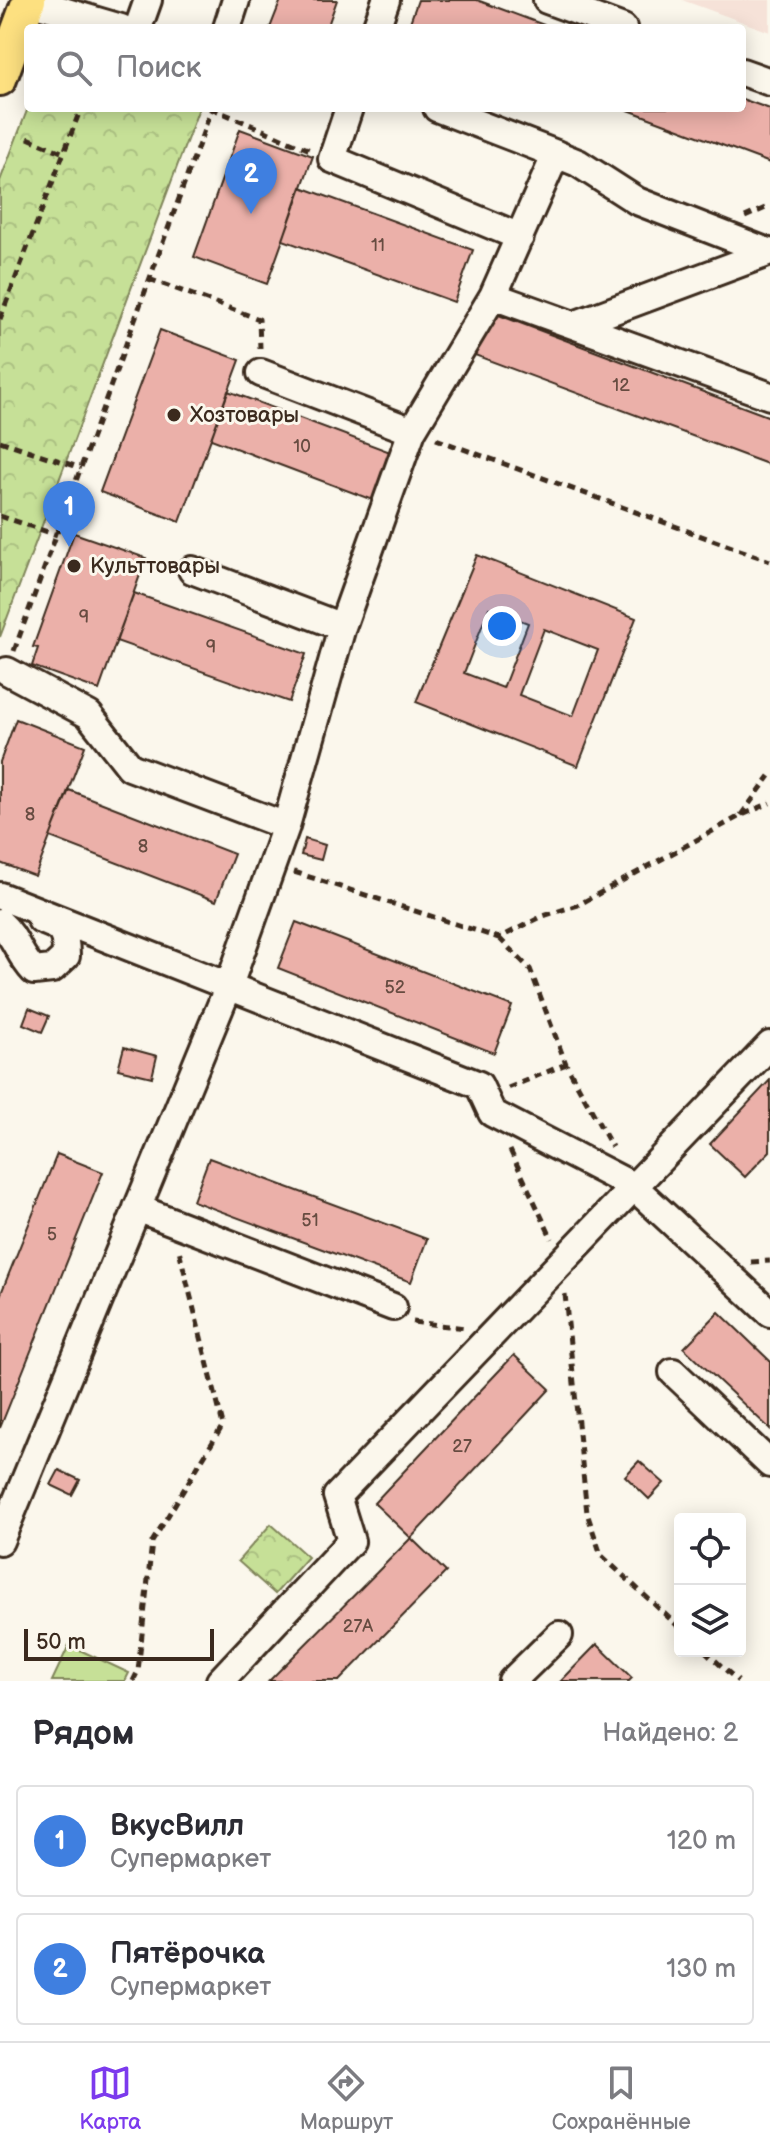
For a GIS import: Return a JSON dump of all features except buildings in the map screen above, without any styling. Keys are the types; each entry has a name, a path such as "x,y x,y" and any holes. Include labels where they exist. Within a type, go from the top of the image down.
{"main road":[{"path":"0,79 28,0"}],"lane":[{"path":"28,0 108,24"},
{"path":"139,24 148,0"},
{"path":"228,24 236,0"},
{"path":"377,24 386,0"},
{"path":"547,0 612,24"},
{"path":"746,73 770,82"},
{"path":"348,112 332,159 520,237"},
{"path":"447,112 578,163 637,201 769,252"},
{"path":"0,1541 228,988 286,826 342,627 412,431 493,296 556,154"},
{"path":"574,325 769,252"},
{"path":"493,296 770,396"},
{"path":"261,373 412,431"},
{"path":"192,570 342,627"},
{"path":"7,671 89,715 130,767 286,826"},
{"path":"0,896 479,1085 489,1105 633,1186 770,1313"},
{"path":"0,906 55,924 66,938 66,956 52,969 34,971 20,956 13,936 0,923"},
{"path":"220,1681 351,1541 337,1496 770,1045"},
{"path":"137,1208 393,1307"},
{"path":"673,1372 770,1464"},
{"path":"512,1681 559,1635"}],"path":[{"path":"0,319 79,112"},
{"path":"7,671 211,112"},
{"path":"221,112 332,159"},
{"path":"28,138 64,153"},
{"path":"149,279 259,319 261,373"},
{"path":"412,431 770,561"},
{"path":"0,441 81,468"},
{"path":"0,516 57,535"},
{"path":"740,816 770,776"},
{"path":"499,938 543,916 578,905 740,816 770,803"},
{"path":"272,866 499,938 530,969 566,1064 633,1186"},
{"path":"566,1064 489,1105 562,1261 587,1513 601,1555 674,1622"},
{"path":"133,1681 138,1671 152,1542 223,1425 171,1221"},
{"path":"393,1307 414,1323 494,1331"},
{"path":"712,1657 738,1681"}],"shaded area":[{"path":"682,0 770,0 770,32"}],"green space":[{"path":"26,112 197,112 0,637 0,181"},
{"path":"271,1524 308,1557 275,1594 238,1561"},
{"path":"69,1645 129,1673 125,1681 52,1681"}],"place":[{"name":"Пятёрочка","path":"251,214"},
{"name":"Хозтовары","path":"174,415"},
{"name":"ВкусВилл","path":"69,547"},
{"name":"Культтовары","path":"74,566"}]}
